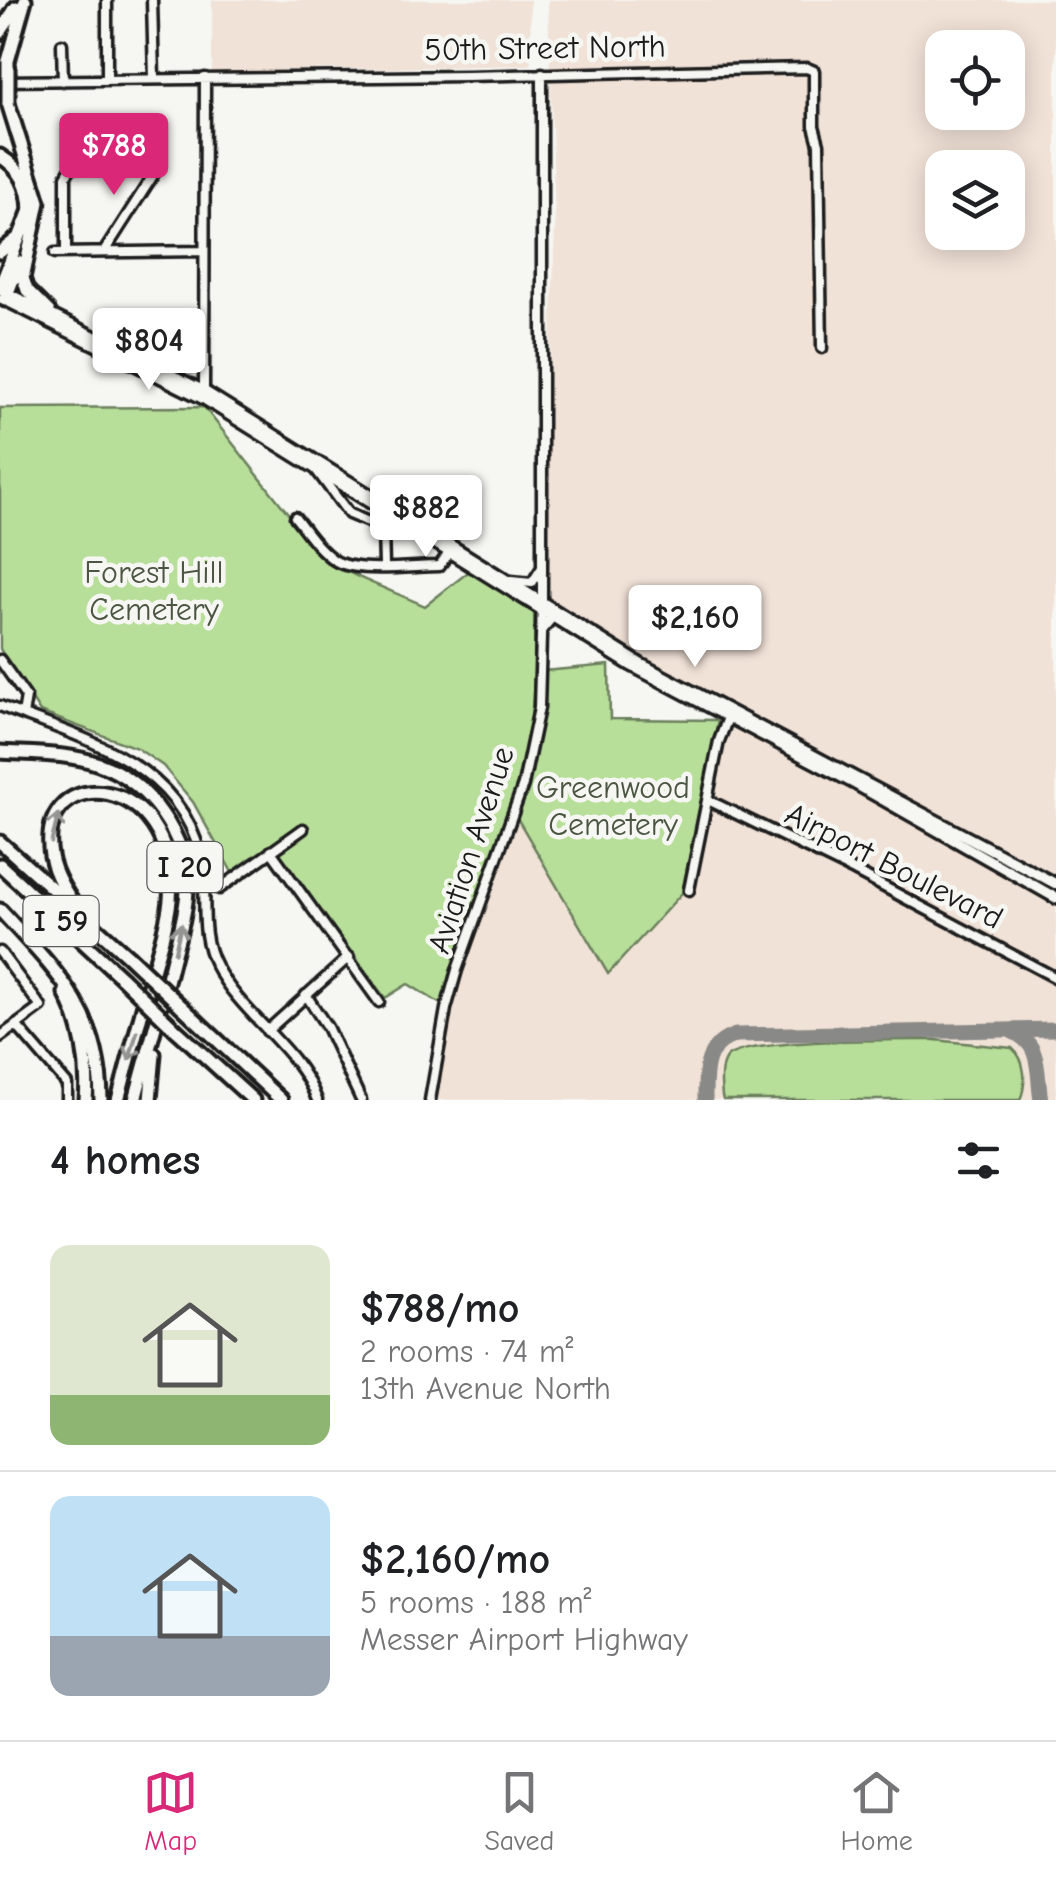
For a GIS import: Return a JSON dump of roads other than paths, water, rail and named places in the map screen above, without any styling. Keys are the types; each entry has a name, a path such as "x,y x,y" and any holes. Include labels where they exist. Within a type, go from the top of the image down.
{"highway":[{"path":"0,33 23,0"},
{"path":"23,0 8,61 8,103 36,185 37,219 22,278 27,290 49,312"},
{"path":"0,156 16,167 27,186 30,210 3,294"},
{"path":"3,294 37,219"},
{"path":"0,252 22,234"},
{"name":"I 20","path":"0,752 69,757 101,764 146,795 169,824 184,860 187,890 135,1100"},
{"path":"82,917 55,868 50,835 53,822 72,800 109,792 132,802 156,829 164,844 170,886 162,935 118,1100"},
{"name":"I 59","path":"0,842 282,1100"},
{"name":"I 59","path":"0,865 253,1100"},
{"path":"0,910 78,1002 101,1065 101,1100"},
{"path":"42,955 68,998 82,1040 88,1080 86,1100"},
{"path":"150,1100 157,1020"}],"main road":[{"path":"3,294 49,312 204,395 450,552 729,715 1056,898"},
{"path":"3,294 204,395 315,468 511,581 553,616 630,665 1056,884"},
{"path":"541,630 553,616"}],"street":[{"path":"107,0 107,80"},
{"path":"152,0 154,79"},
{"path":"62,44 63,81"},
{"name":"50th Street North","path":"0,81 812,70 814,126 819,144 822,348"},
{"name":"Aviation Avenue","path":"430,1100 446,1009 530,760 538,708 542,605 542,73"},
{"path":"204,395 205,78"},
{"path":"104,252 159,166 72,166 66,176 60,253 204,251"},
{"path":"315,468 349,514 383,528"},
{"path":"384,566 383,528 394,513"},
{"path":"296,517 321,549 336,562 352,567 439,566 450,552"},
{"path":"511,581 536,580 542,560"},
{"path":"0,660 26,697 23,715"},
{"path":"0,706 117,753 159,782 175,800 190,828 202,866 206,940 214,964 230,990 302,1071 316,1100"},
{"path":"689,890 719,741 729,715"},
{"name":"Airport Boulevard","path":"708,800 854,871 1056,978"},
{"path":"203,904 303,829"},
{"path":"271,851 380,1002"},
{"path":"203,880 220,889"},
{"path":"0,952 41,1007 0,1037"},
{"path":"267,1031 350,957"},
{"path":"306,995 327,1026 360,1100"},
{"path":"16,1025 67,1084 67,1100"}],"park label":[{"name":"Forest Hill Cemetery","path":"154,590"},
{"name":"Greenwood Cemetery","path":"613,806"}]}
